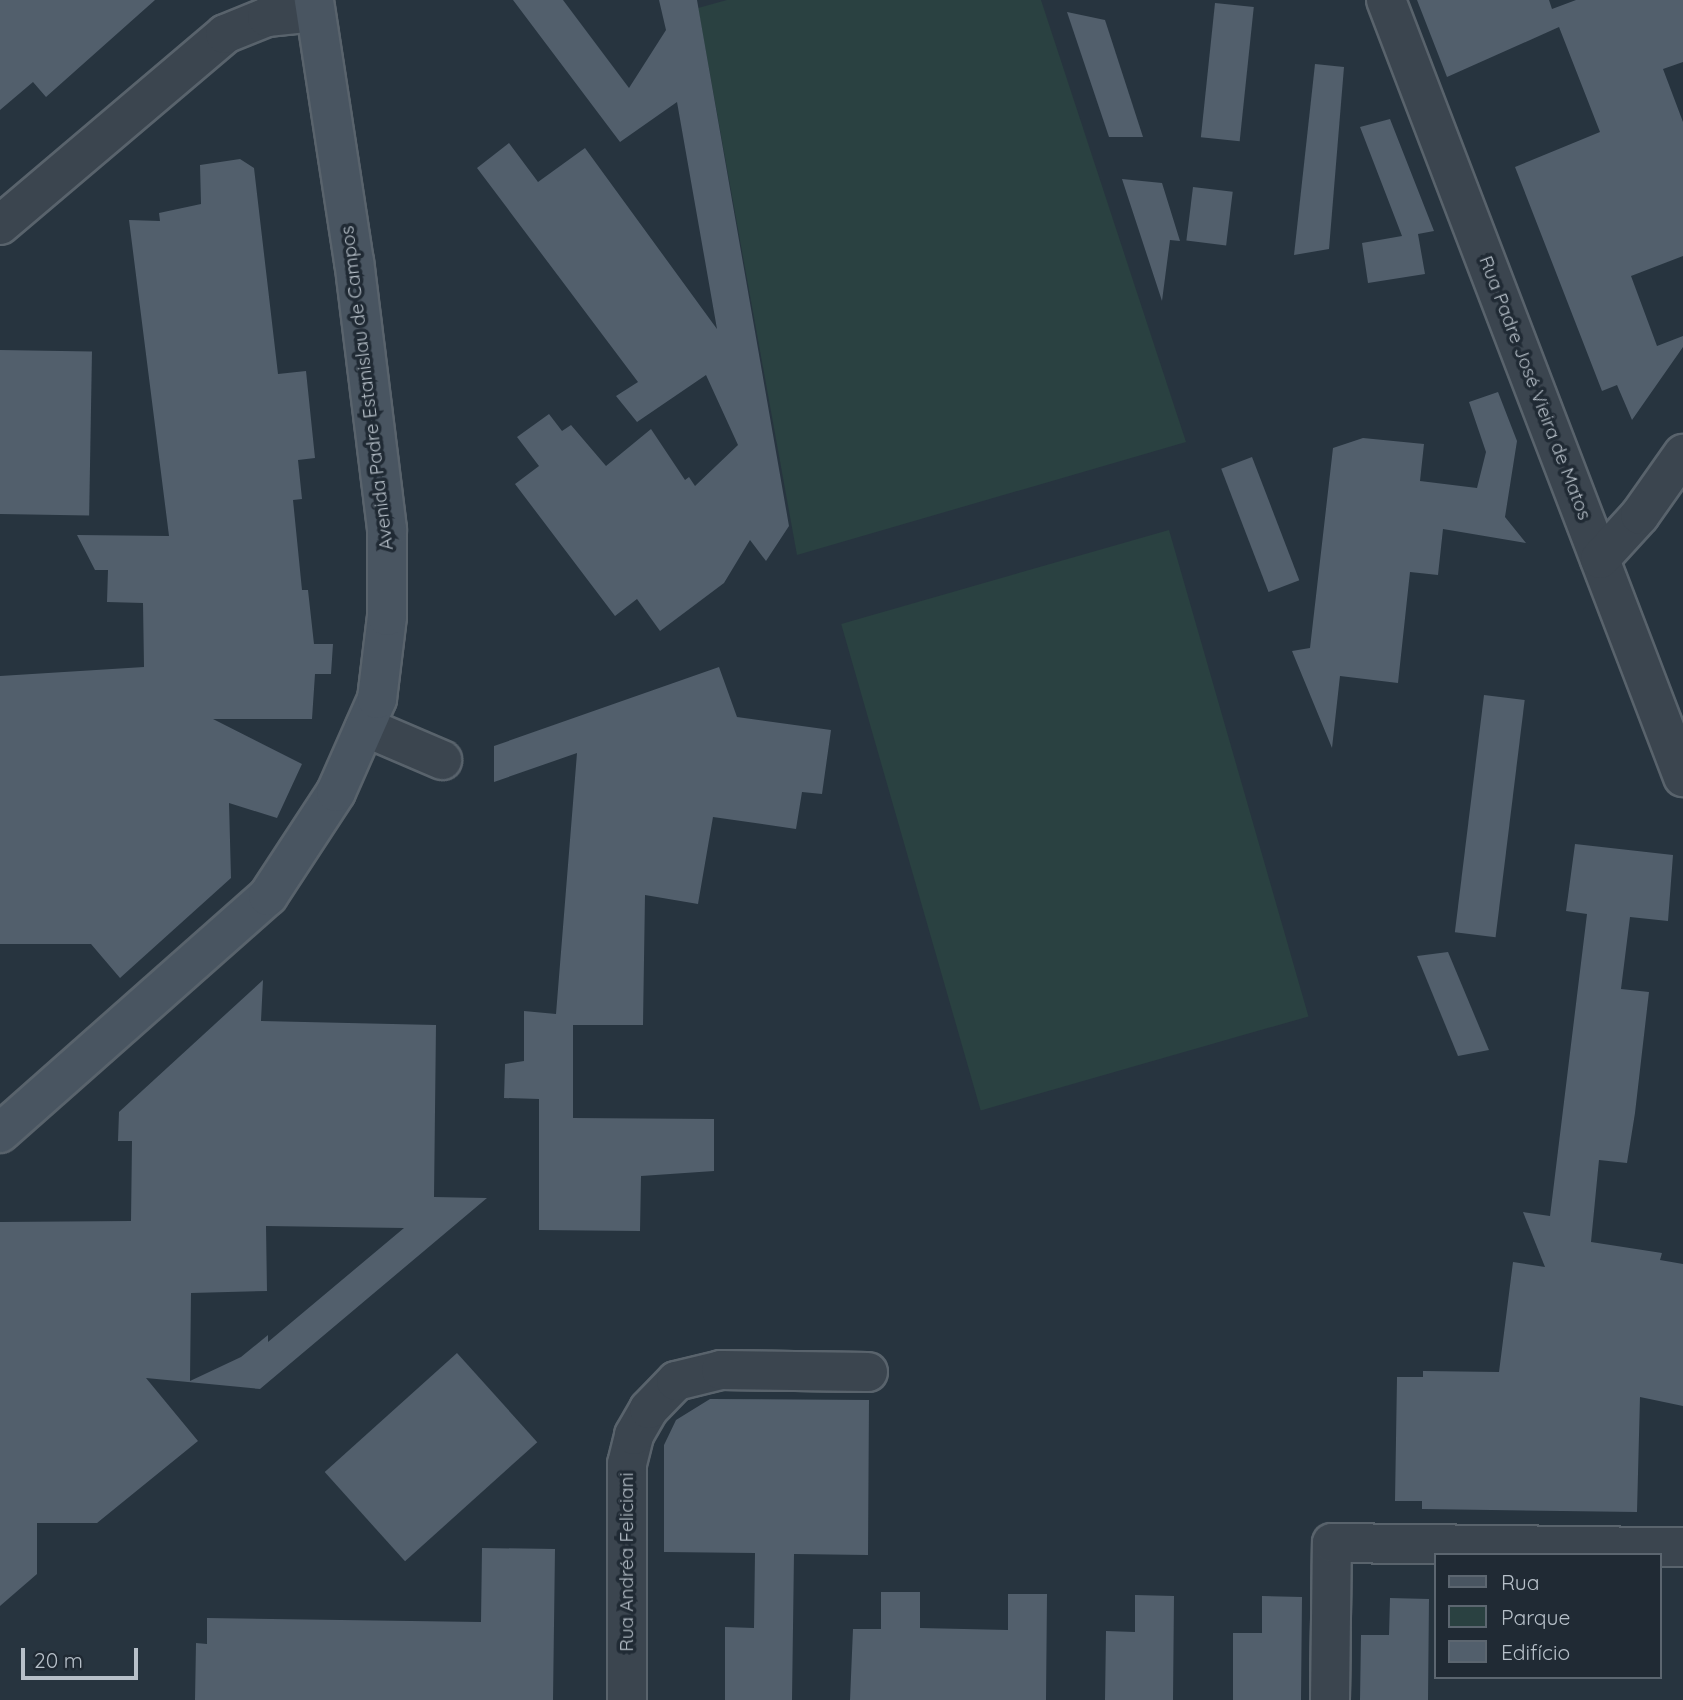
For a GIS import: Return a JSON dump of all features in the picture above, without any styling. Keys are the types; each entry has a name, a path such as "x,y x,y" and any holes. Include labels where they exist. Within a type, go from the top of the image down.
{"street":[{"name":"Rua Padre José Vieira de Matos","path":"1386,0 1683,777"},
{"path":"0,225 225,34 267,17 315,6"},
{"name":"Avenida Padre Estanislau de Campos","path":"0,1133 268,896 336,792 377,699 387,616 387,529 354,262 315,6"},
{"path":"1601,559 1640,515 1683,454"},
{"path":"365,727 442,760"},
{"name":"Rua Andréa Feliciani","path":"628,1700 626,1464 634,1435 649,1409 676,1381 721,1370 868,1372"},
{"path":"1330,1700 1332,1543 1683,1547"}],"green space":[{"path":"727,0 1041,0 1186,442 797,555 698,8"},
{"path":"1169,530 1308,1016 981,1110 841,624"}],"building":[{"path":"0,0 155,0 46,97 33,82 0,110"},
{"path":"513,0 563,0 629,88 666,30 659,0 697,0 789,526 766,561 750,540 724,583 660,631 637,599 615,616 515,484 539,466 517,437 549,414 562,431 571,425 606,466 651,429 685,480 689,477 695,486 738,445 706,375 637,422 616,396 638,382 477,168 509,143 538,182 585,148 717,329 677,102 620,142"},
{"path":"1417,0 1549,0 1552,9 1576,0 1683,0 1683,62 1663,69 1683,122 1683,256 1631,276 1657,346 1683,336 1683,347 1632,420 1617,385 1602,391 1515,167 1600,132 1559,27 1447,77"},
{"path":"1215,3 1254,7 1240,141 1201,137"},
{"path":"1067,12 1105,20 1143,137 1109,137"},
{"path":"1315,64 1344,67 1329,249 1294,255"},
{"path":"1390,119 1434,231 1418,234 1425,274 1368,283 1362,243 1402,236 1360,127"},
{"path":"240,159 254,168 278,374 306,371 315,458 298,460 302,499 293,500 302,590 308,590 314,644 333,644 331,674 315,674 312,719 213,719 302,764 277,818 229,803 231,878 120,978 91,944 0,944 0,676 144,667 143,603 107,602 108,570 95,570 77,535 169,536 129,220 160,221 159,213 201,204 200,165"},
{"path":"1122,179 1162,183 1180,241 1170,240 1162,301"},
{"path":"1193,187 1233,192 1226,245 1186,241"},
{"path":"0,350 92,352 89,516 0,514"},
{"path":"1498,392 1517,441 1505,517 1526,543 1443,529 1438,575 1410,572 1398,683 1340,676 1332,748 1292,651 1310,648 1333,448 1363,438 1424,444 1420,481 1477,488 1486,452 1469,402"},
{"path":"1252,457 1299,580 1268,592 1221,469"},
{"path":"719,667 737,717 831,730 822,794 802,792 796,829 713,817 698,904 645,895 643,1025 573,1025 573,1118 714,1119 714,1171 641,1176 640,1231 539,1230 539,1099 504,1098 505,1064 524,1061 524,1011 556,1014 577,753 494,782 494,746"},
{"path":"1484,695 1525,700 1496,937 1455,932"},
{"path":"1575,844 1673,855 1668,921 1630,917 1621,989 1649,992 1635,1113 1627,1163 1599,1160 1591,1242 1662,1253 1660,1260 1683,1264 1683,1406 1640,1397 1637,1512 1422,1509 1422,1501 1395,1501 1397,1377 1423,1377 1423,1371 1499,1372 1513,1262 1545,1267 1523,1212 1550,1216 1587,914 1566,911"},
{"path":"1448,952 1489,1050 1458,1056 1417,956"},
{"path":"263,980 261,1021 436,1025 434,1197 487,1198 260,1389 146,1378 198,1441 97,1523 37,1523 37,1574 0,1606 0,1222 131,1221 132,1141 118,1141 119,1112","holes":["266,1226 404,1228 268,1342 268,1335 241,1357 190,1381 191,1293 267,1291"]},
{"path":"457,1353 537,1442 405,1561 325,1472"},
{"path":"710,1399 869,1400 868,1555 794,1554 792,1700 725,1700 725,1627 754,1628 755,1553 664,1552 664,1445 676,1420"},
{"path":"482,1548 555,1549 553,1700 195,1700 196,1643 207,1644 207,1618 481,1622"},
{"path":"881,1592 920,1592 920,1628 1008,1630 1008,1594 1047,1594 1046,1700 850,1700 853,1629 881,1629"},
{"path":"1135,1595 1174,1596 1173,1700 1105,1700 1106,1631 1135,1632"},
{"path":"1262,1596 1302,1597 1301,1700 1233,1700 1233,1633 1262,1633"},
{"path":"1390,1598 1429,1599 1428,1700 1360,1700 1361,1635 1389,1635"}]}
